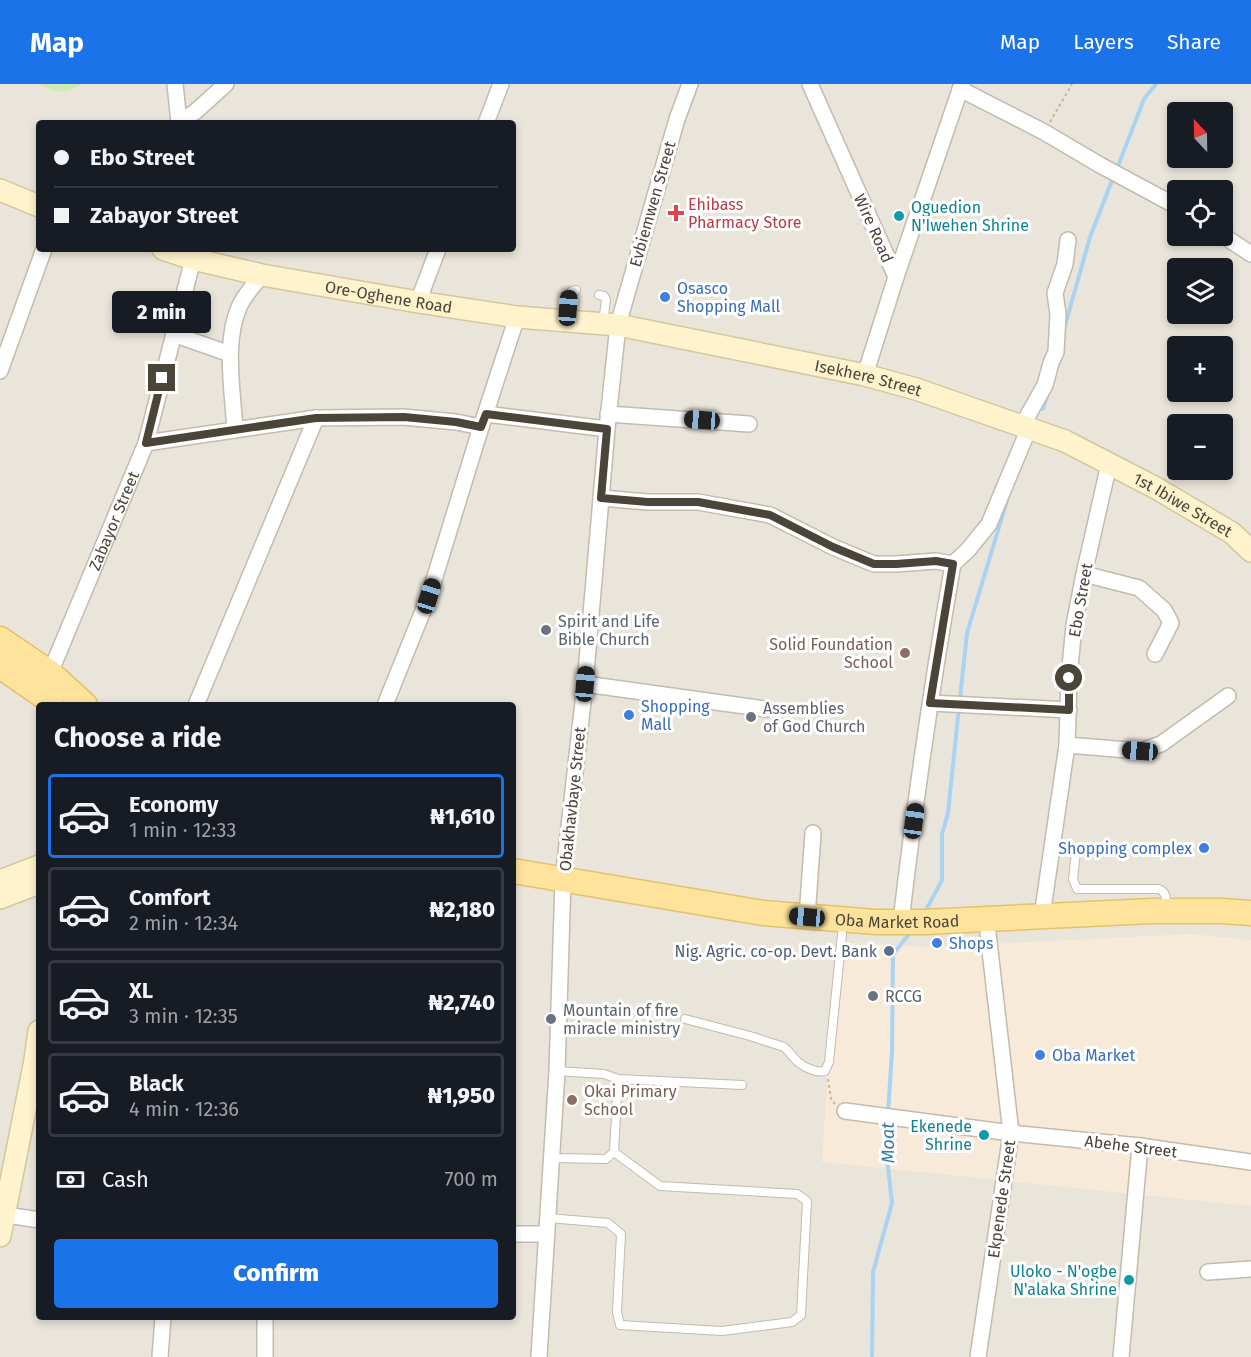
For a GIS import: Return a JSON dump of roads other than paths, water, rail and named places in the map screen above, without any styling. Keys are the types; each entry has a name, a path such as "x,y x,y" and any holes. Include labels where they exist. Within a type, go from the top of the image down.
{"main road":[{"path":"0,639 50,673 82,702"},
{"path":"0,666 49,702"},
{"name":"Oba Market Road","path":"516,872 563,886 761,927 842,934 926,936 1152,923 1224,923 1251,926"},
{"name":"Oba Market Road","path":"516,887 563,886 763,913 876,922 925,922 1166,911 1251,913"}],"street":[{"path":"175,84 179,120"},
{"path":"183,120 226,84"},
{"path":"487,120 501,84"},
{"name":"Evbiemwen Street","path":"610,325 690,84"},
{"name":"Wire Road","path":"810,84 896,277 865,375"},
{"path":"896,277 961,87 1167,201"},
{"path":"0,190 36,205"},
{"path":"901,921 930,703 953,564 989,524 1026,427 1045,385 1056,352 1058,315 1055,293 1065,264 1068,240"},
{"path":"1233,242 1251,254"},
{"path":"0,372 43,252"},
{"path":"417,302 437,252"},
{"name":"Ore-Oghene Road","path":"192,254 262,274 417,302 517,317 610,325"},
{"name":"Zabayor Street","path":"50,673 146,443 192,254"},
{"path":"236,430 230,354 231,339 240,305 262,274"},
{"path":"386,702 429,596 517,317"},
{"name":"Isekhere Street","path":"610,325 865,375 916,389 1065,441 1109,464"},
{"name":"Obakhavbaye Street","path":"539,1357 557,1071 563,886 585,684 608,421 610,325"},
{"path":"173,334 230,354"},
{"path":"146,443 316,418 404,417 456,422 484,420 749,424"},
{"path":"197,702 316,418"},
{"name":"1st Ibiwe Street","path":"1109,464 1156,488 1232,533 1251,551"},
{"name":"Ebo Street","path":"1042,916 1067,745 1069,678 1074,625 1109,464"},
{"path":"601,498 648,502 698,502 770,515 833,547 874,564 936,561 953,564"},
{"path":"1084,574 1139,588 1164,610 1171,623 1155,654"},
{"path":"585,684 766,709"},
{"path":"1067,745 1140,751 1150,748 1161,744 1228,696"},
{"path":"930,703 1069,710"},
{"path":"807,917 813,832"},
{"path":"0,881 36,867"},
{"path":"0,898 36,884"},
{"name":"Ekpenede Street","path":"978,1357 1011,1133 988,933"},
{"path":"0,1236 2,1215 36,1065"},
{"name":"Abehe Street","path":"845,1111 1011,1133 1140,1146 1251,1162"},
{"path":"1121,1357 1140,1146"},
{"path":"2,1215 36,1220"},
{"path":"516,1234 546,1234"},
{"path":"1208,1272 1251,1269"},
{"path":"160,1357 163,1320"},
{"path":"265,1320 265,1357"}],"lane":[{"path":"567,322 569,294 576,290"},
{"path":"599,295 604,296 606,300 610,325"},
{"path":"1076,852 1073,879 1077,889 1159,889 1166,895 1166,911"},
{"path":"685,1019 784,1047 806,1068 825,1071 828,1067 842,934"},
{"path":"557,1071 604,1074 618,1079 742,1085"},
{"path":"552,1158 606,1159 614,1152 618,1079"},
{"path":"548,1218 608,1223 621,1234 617,1312 620,1325 722,1331 792,1322 801,1315 807,1201 797,1194 660,1186 614,1152"}],"waterway":[{"path":"1116,171 1144,99 1156,84"},
{"path":"1063,333 1090,237 1113,178"},
{"path":"1043,409 1047,396"},
{"path":"960,699 967,633 1009,494"},
{"path":"925,912 942,880 942,834 948,813 959,707"},
{"name":"Moat","path":"888,1113 892,1052 893,954 911,932"},
{"name":"Moat","path":"872,1357 873,1272 892,1203 886,1150 888,1121"}],"place":[{"name":"Ehibass Pharmacy Store","path":"676,213"},
{"name":"Oguedion N'Iwehen Shrine","path":"899,216"},
{"name":"Osasco Shopping Mall","path":"665,297"},
{"name":"Spirit and Life Bible Church","path":"546,630"},
{"name":"Solid Foundation School","path":"905,653"},
{"name":"Shopping Mall","path":"629,715"},
{"name":"Assemblies of God Church","path":"751,717"},
{"name":"Shopping complex","path":"1204,848"},
{"name":"Shops","path":"937,943"},
{"name":"Nig. Agric. co-op. Devt. Bank","path":"889,951"},
{"name":"RCCG","path":"873,996"},
{"name":"Mountain of fire miracle ministry","path":"551,1019"},
{"name":"Oba Market","path":"1040,1055"},
{"name":"Okai Primary School","path":"572,1100"},
{"name":"Ekenede Shrine","path":"984,1135"},
{"name":"Uloko - N'ogbe N'alaka Shrine","path":"1129,1280"}]}
